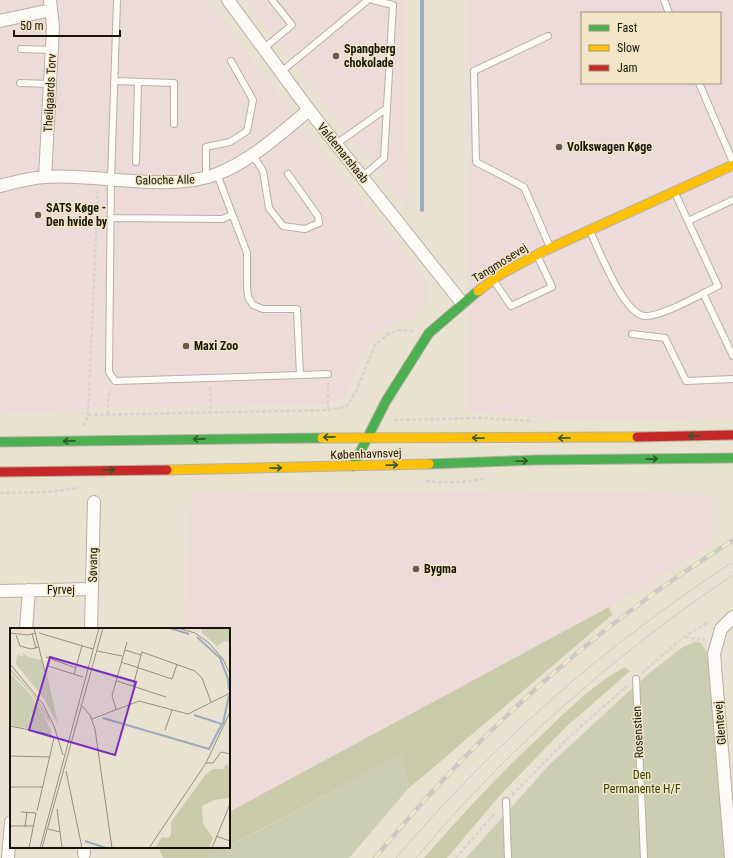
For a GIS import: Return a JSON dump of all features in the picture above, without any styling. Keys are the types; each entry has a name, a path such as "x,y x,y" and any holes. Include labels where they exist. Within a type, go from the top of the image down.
{"main road":[{"name":"Tangmosevej","path":"353,466 386,401 430,333 462,303 493,280 550,247 733,164"},
{"name":"Københavnsvej","path":"0,442 368,437 562,438 733,435"},
{"name":"Københavnsvej","path":"0,472 353,466 536,460 733,458"}],"street":[{"name":"Valdemarshaab","path":"228,0 309,110 462,303"},
{"name":"Theilgaards Torv","path":"0,21 51,5 53,27 45,177"},
{"name":"Galoche Alle","path":"0,186 23,180 45,177 160,182 211,176 229,169 252,154 309,110"},
{"name":"Søvang","path":"91,628 94,502"},
{"name":"Fyrvej","path":"0,591 92,589"},
{"name":"Fyrvej","path":"26,628 29,590"},
{"name":"Glentevej","path":"731,858 714,654 721,629 733,617"},
{"path":"8,858 10,834"}],"lane":[{"path":"117,0 111,179 110,372 114,380 210,379 328,374"},
{"path":"264,48 292,25 272,0"},
{"path":"281,72 368,0"},
{"path":"362,177 384,158 393,5 373,0"},
{"path":"664,0 669,12"},
{"path":"548,36 474,71 476,162 524,187 550,247"},
{"path":"21,49 52,50"},
{"path":"231,61 253,100 247,131 230,142 206,147 211,176 232,215 247,253 247,286 248,296 252,305 263,309 297,309 300,375"},
{"path":"114,81 174,83 174,124"},
{"path":"136,162 138,82"},
{"path":"20,83 50,84"},
{"path":"699,84 733,164"},
{"path":"336,144 387,108"},
{"path":"252,154 263,171 268,208 283,226 304,229 319,223 318,216 288,174"},
{"path":"589,230 620,294 633,311 640,316 654,315 718,286 674,192"},
{"path":"688,221 733,200"},
{"path":"111,218 222,219 232,215"},
{"path":"493,280 511,306 552,287 537,254"},
{"path":"703,293 733,356"},
{"path":"632,334 665,338 686,381 733,379"},
{"name":"Rosenstien","path":"636,679 644,858"},
{"path":"506,801 508,858"}],"path":[{"path":"83,426 88,414 98,179"},
{"path":"88,414 328,410 347,406 356,391 375,345 388,334 399,330 430,333"},
{"path":"328,374 328,410"},
{"path":"210,379 211,412"},
{"path":"108,414 108,396 114,380"},
{"path":"456,858 506,801 569,737 684,637 716,620"},
{"path":"684,637 699,638 716,643"}],"shaded area":[{"path":"0,0 206,0 312,140 426,280 428,301 409,322 401,319 375,333 362,357 344,398 327,404 100,408 0,414"},
{"path":"245,0 404,0 404,102 408,209"},
{"path":"467,0 733,0 733,418 575,420 468,412"},
{"path":"191,490 439,493 497,490 713,495 710,546 609,607 230,811 230,628 185,628"}],"green space":[{"path":"609,607 612,615 408,789 402,755 230,845 230,811"},
{"name":"Den Permanente H/F","path":"695,642 701,643 708,653 725,858 466,858 550,764 649,673 683,647"},
{"path":"625,667 630,671 566,727 502,793 447,858 424,858 484,792 531,745 584,696 604,680"},
{"path":"402,755 408,789 349,858 207,858 226,848 230,848 230,846"},
{"path":"226,848 207,858 163,858 159,849"}],"waterway":[{"path":"422,0 422,210"}],"tram line":[{"path":"396,858 433,816 512,735 596,661 686,594 733,562"},
{"path":"416,858 487,779 564,705 646,637 733,575"}],"railway":[{"path":"375,858 406,821 471,751 541,684 615,623 663,587 733,540"}],"traffic: fast":[{"path":"353,466 386,401 429,333 478,291"},
{"path":"0,442 322,438"},
{"path":"429,464 536,460 733,458"}],"traffic: slow":[{"path":"478,291 501,274 546,250 733,165"},
{"path":"322,438 637,437"},
{"path":"167,470 429,464"}],"traffic: jam":[{"path":"637,437 733,435"},
{"path":"0,472 167,470"}],"place":[{"name":"Spangberg chokolade","path":"336,56"},
{"name":"Volkswagen Køge","path":"559,147"},
{"name":"SATS Køge - Den hvide by","path":"38,215"},
{"name":"Maxi Zoo","path":"186,346"},
{"name":"Bygma","path":"416,569"}]}
